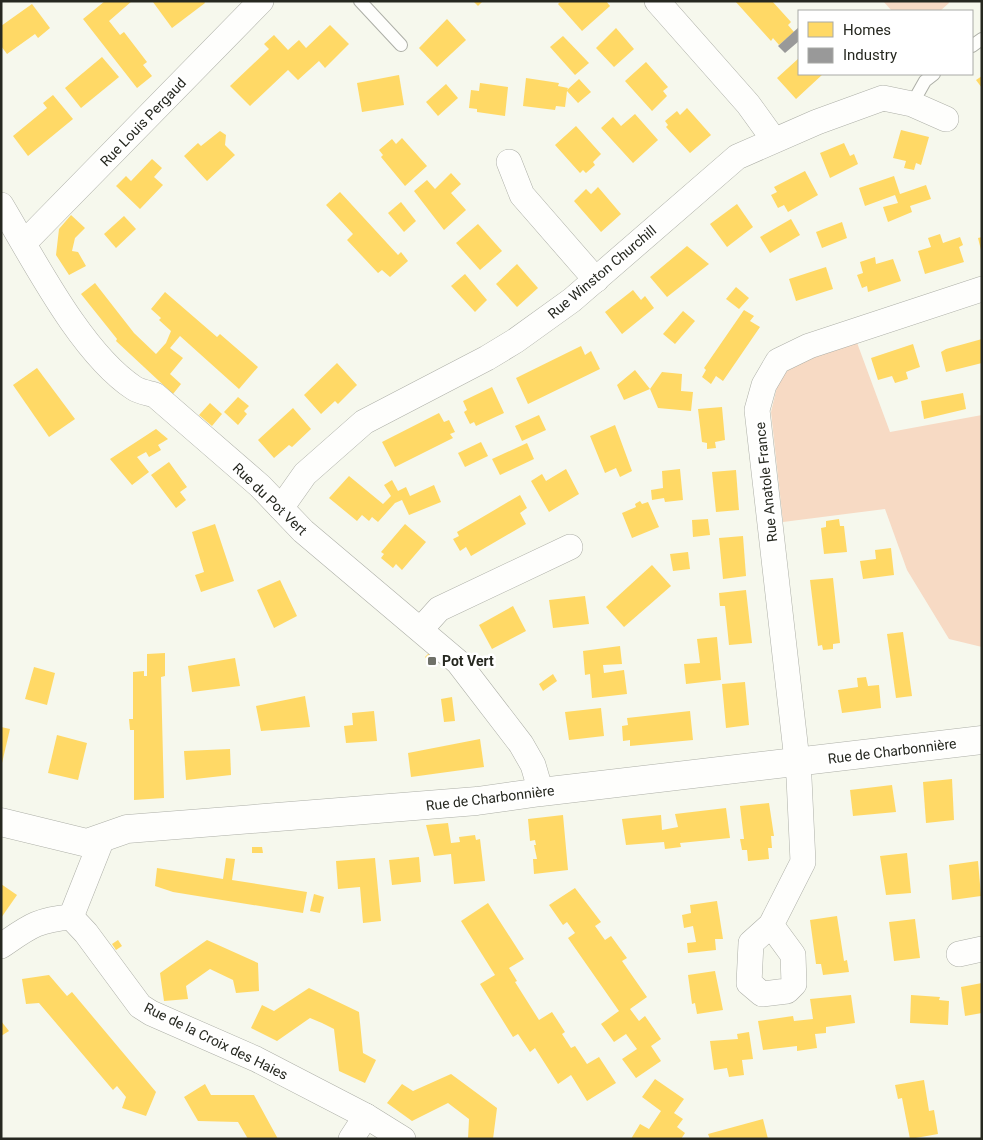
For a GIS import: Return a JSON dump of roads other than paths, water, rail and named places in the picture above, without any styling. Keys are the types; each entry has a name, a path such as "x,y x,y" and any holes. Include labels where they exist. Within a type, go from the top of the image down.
{"street":[{"name":"Rue Louis Pergaud","path":"24,243 261,1"},
{"path":"657,1 748,104 774,140"},
{"name":"Rue Winston Churchill","path":"281,508 305,474 364,422 392,405 487,358 572,300 736,157 774,140 884,98 912,104 946,119"},
{"path":"508,162 522,195 596,280"},
{"name":"Rue du Pot Vert","path":"1,206 47,283 102,358 135,389 156,395 260,486 303,532 421,629 458,662 521,744 533,766 541,792"},
{"name":"Rue Anatole France","path":"771,925 803,862 797,762 758,410 764,385 778,362 809,346 982,289"},
{"path":"421,629 440,609 570,547"},
{"name":"Rue de Charbonnière","path":"1,822 87,843 127,829 478,802 541,792 982,740"},
{"path":"1,946 32,924 48,919 71,917 102,839"},
{"name":"Rue de la Croix des Haies","path":"71,917 86,933 140,1006 151,1013 256,1060 366,1116 403,1139"},
{"path":"351,1139 366,1116"}],"lane":[{"path":"360,1 401,45"},
{"path":"912,104 925,81 933,75"}],"place":[{"name":"Pot Vert","path":"432,661"}]}
